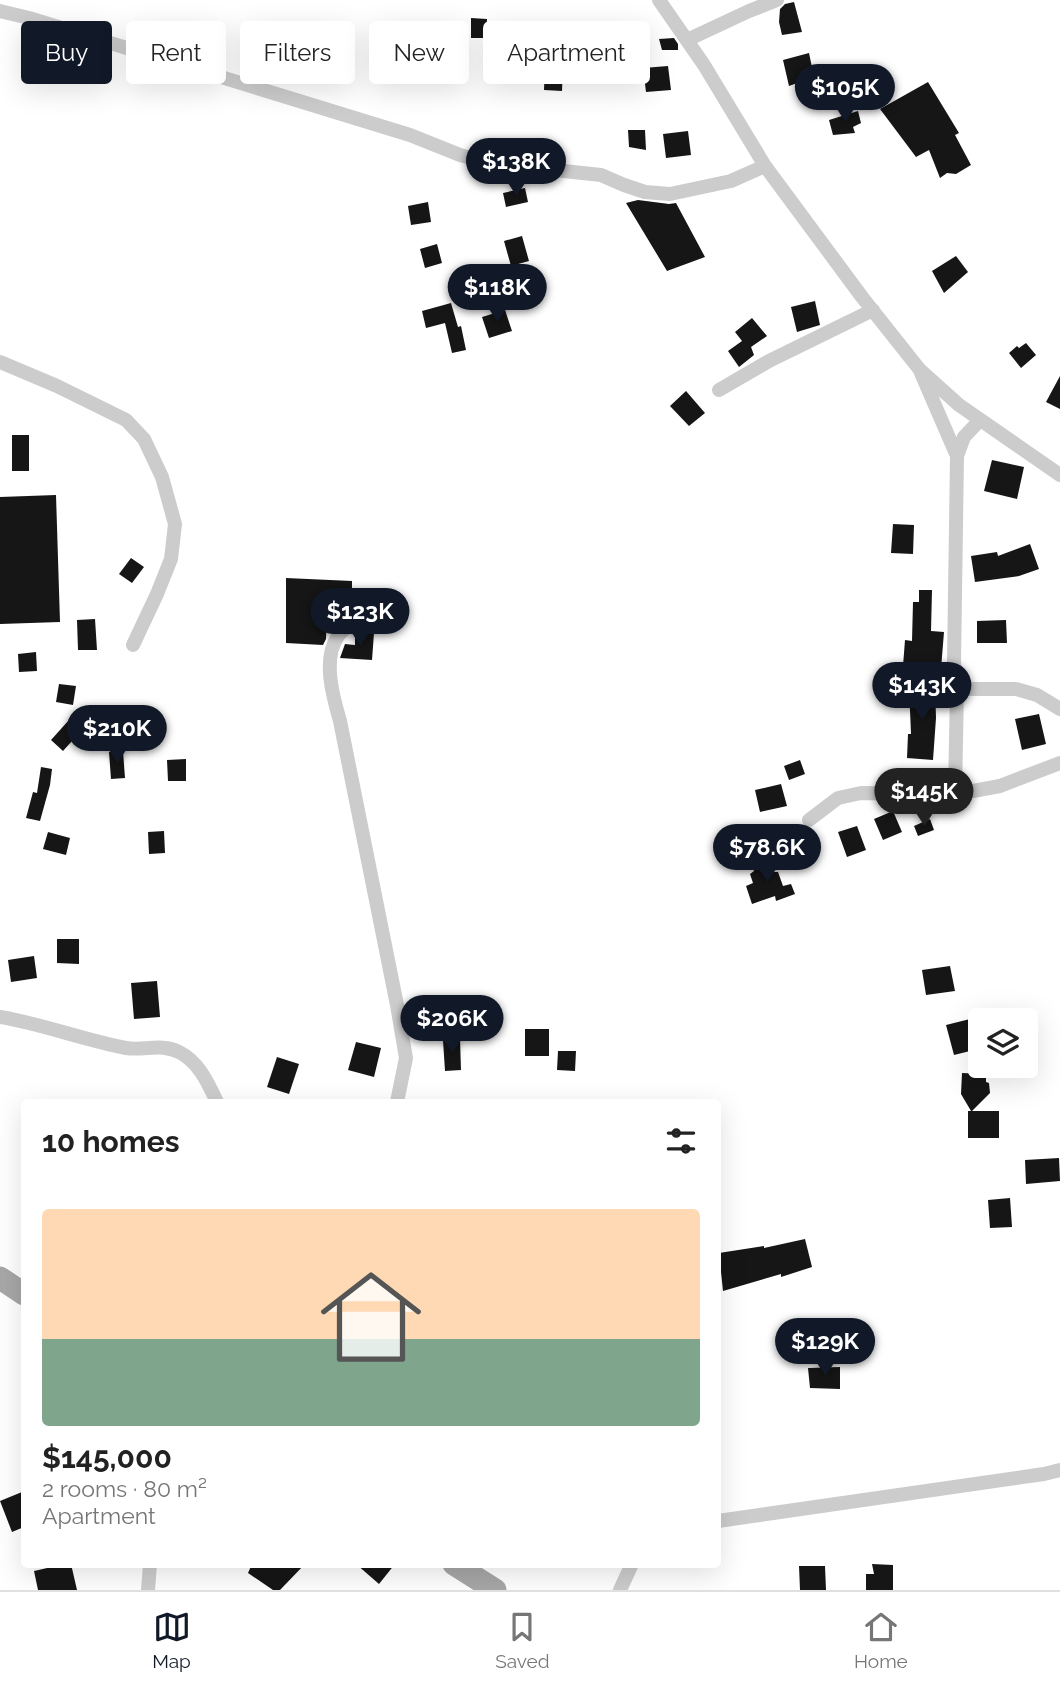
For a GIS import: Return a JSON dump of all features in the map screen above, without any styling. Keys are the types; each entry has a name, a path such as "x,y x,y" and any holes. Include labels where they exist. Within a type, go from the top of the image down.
{"main road":[{"path":"0,1278 21,1292"},
{"path":"460,1568 495,1590"}],"street":[{"path":"659,0 704,65 765,166 821,244 920,370 959,405 1060,475"},
{"path":"687,40 777,0"},
{"path":"0,11 410,135 460,155 489,163 601,175 645,192 670,194 731,181 765,166"},
{"path":"719,390 769,361 873,310"},
{"path":"0,362 126,420 144,439 162,477 175,524 171,559 133,645"},
{"path":"920,370 957,456"},
{"path":"955,793 957,456 964,437 980,420"},
{"path":"359,618 338,635 331,653 331,687 406,1058 398,1099"},
{"path":"957,689 1016,689 1037,695 1060,709"},
{"path":"809,820 838,797 860,793 955,793 1000,786 1060,763"},
{"path":"0,1017 94,1042 131,1048 169,1048 181,1053 196,1065 216,1099"},
{"path":"721,1521 1060,1470"},
{"path":"148,1590 150,1568"},
{"path":"620,1590 630,1568"}],"building":[{"path":"794,2 802,32 782,35 780,9 785,4"},
{"path":"471,18 487,19 483,21 483,38 471,38"},
{"path":"674,38 678,50 662,50 659,39"},
{"path":"809,53 814,77 789,86 783,60"},
{"path":"668,66 671,90 646,92 645,84 650,84 650,67"},
{"path":"928,82 959,133 955,135 971,165 956,174 947,173 940,178 929,150 916,157 880,109"},
{"path":"544,84 562,84 562,91 544,90"},
{"path":"858,111 861,123 853,127 855,133 833,135 829,120"},
{"path":"628,130 645,130 646,150 629,147"},
{"path":"688,131 691,155 666,158 663,134"},
{"path":"525,188 528,202 506,207 503,193"},
{"path":"638,200 676,203 705,257 667,271 626,203"},
{"path":"428,202 431,222 411,225 408,206"},
{"path":"522,236 529,261 511,266 504,241"},
{"path":"437,244 442,263 425,268 420,249"},
{"path":"956,256 968,272 944,293 932,271"},
{"path":"815,301 820,325 797,332 791,307"},
{"path":"451,303 458,327 461,326 466,350 452,353 445,323 426,328 422,311"},
{"path":"505,310 512,331 489,338 482,317"},
{"path":"752,318 767,336 751,347 754,355 739,367 728,351 742,341 735,332"},
{"path":"1026,343 1036,355 1021,368 1009,353"},
{"path":"1060,376 1060,409 1046,402"},
{"path":"686,391 705,413 689,426 670,406"},
{"path":"12,435 29,435 29,471 12,471"},
{"path":"992,460 1024,467 1017,499 984,491"},
{"path":"56,495 60,622 0,624 0,497"},
{"path":"893,524 914,525 913,554 891,553"},
{"path":"1030,544 1039,569 1019,576 975,582 971,556 997,552 998,556"},
{"path":"131,558 144,567 132,583 119,574"},
{"path":"286,578 352,581 352,607 327,610 326,639 323,645 286,643"},
{"path":"919,590 932,590 931,631 944,632 941,669 903,666 905,640 912,641 913,602 919,602"},
{"path":"95,619 97,650 78,650 77,620"},
{"path":"1006,620 1007,643 977,643 977,621"},
{"path":"374,633 372,660 340,658 345,644 355,645 355,634"},
{"path":"36,652 37,671 19,672 18,654"},
{"path":"59,684 76,686 73,705 56,702"},
{"path":"935,685 933,760 907,758 908,734 911,734 909,686"},
{"path":"1039,714 1046,744 1022,750 1015,719"},
{"path":"69,720 81,731 63,751 51,740"},
{"path":"123,751 125,778 111,779 109,752"},
{"path":"186,759 186,781 168,781 167,760"},
{"path":"800,760 805,774 789,780 784,766"},
{"path":"41,767 52,769 40,821 26,818 33,792 37,793"},
{"path":"781,784 787,806 760,812 755,790"},
{"path":"893,811 902,832 883,840 874,819"},
{"path":"930,819 934,830 918,836 914,826"},
{"path":"857,826 866,850 847,857 838,832"},
{"path":"164,831 165,853 149,854 148,832"},
{"path":"48,832 70,838 66,855 43,849"},
{"path":"765,856 771,872 778,872 783,886 791,884 795,894 776,901 775,896 752,904 746,886 753,883 750,874 754,871 752,863"},
{"path":"57,939 79,939 79,964 57,963"},
{"path":"34,956 37,978 11,982 8,960"},
{"path":"950,966 955,991 926,995 922,970"},
{"path":"157,981 160,1017 134,1019 131,983"},
{"path":"968,1020 968,1052 954,1055 946,1025"},
{"path":"525,1029 549,1029 549,1056 525,1056"},
{"path":"460,1039 461,1070 445,1071 443,1040"},
{"path":"356,1042 381,1048 374,1077 348,1070"},
{"path":"558,1051 576,1051 575,1071 557,1070"},
{"path":"277,1057 299,1064 289,1094 267,1087"},
{"path":"962,1073 968,1073 968,1078 986,1078 990,1093 972,1111 999,1111 999,1138 968,1138 968,1111 971,1111 961,1094"},
{"path":"1059,1158 1060,1181 1026,1184 1025,1160"},
{"path":"1010,1198 1012,1227 990,1228 988,1200"},
{"path":"805,1239 812,1267 723,1291 721,1253 764,1248"},
{"path":"840,1367 840,1389 810,1388 808,1368"},
{"path":"21,1492 21,1528 12,1532 0,1501"},
{"path":"872,1564 893,1565 893,1590 866,1590 866,1574 874,1574"},
{"path":"799,1566 825,1566 826,1590 800,1590"},
{"path":"72,1568 77,1590 38,1590 34,1571"},
{"path":"250,1568 301,1568 280,1590 273,1590 248,1573"},
{"path":"361,1568 392,1568 379,1584"}]}
